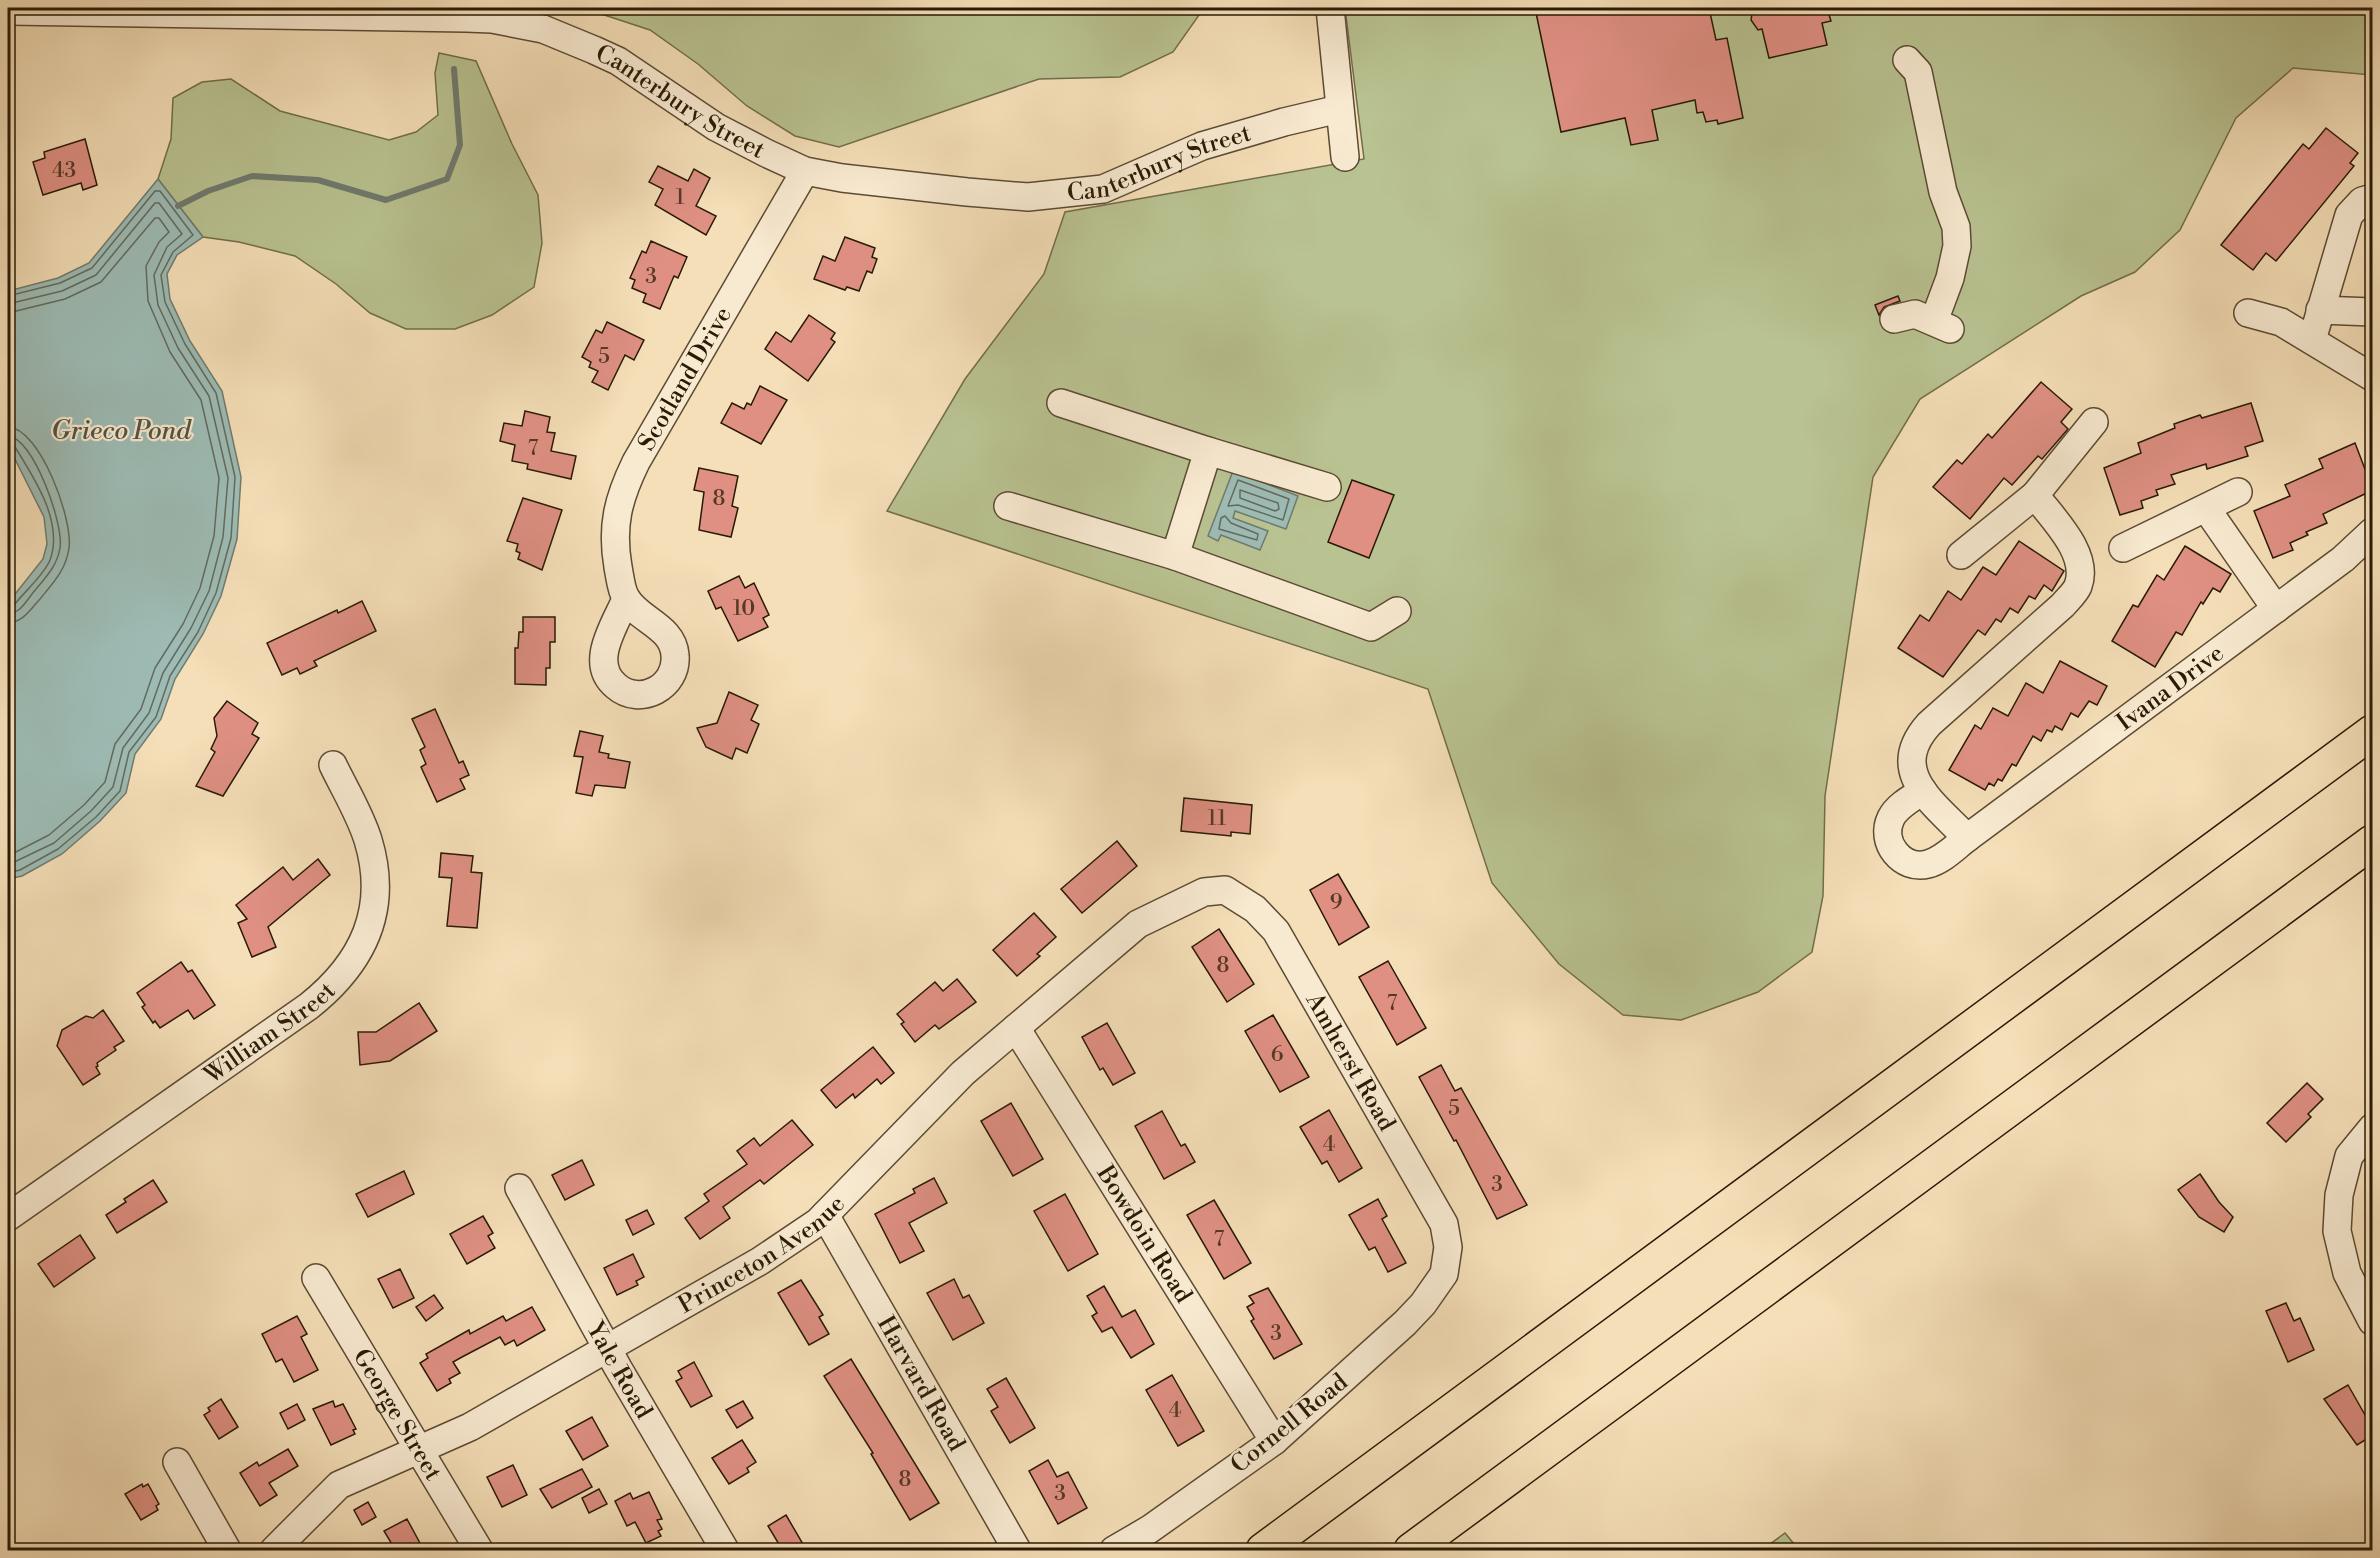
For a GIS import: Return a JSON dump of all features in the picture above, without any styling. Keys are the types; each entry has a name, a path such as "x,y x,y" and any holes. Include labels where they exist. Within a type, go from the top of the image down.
{"highway":[{"path":"1263,1551 2373,732"},
{"path":"1411,1551 2373,842"}],"street":[{"path":"1329,8 1345,157"},
{"name":"Canterbury Street","path":"8,11 246,11 492,19 543,29 618,61 716,127 805,171 842,178 1028,197 1103,189 1202,146 1339,109"},
{"path":"1894,319 1915,314 1942,325 1955,257 1956,227 1943,192 1918,72 1907,60"},
{"name":"Scotland Drive","path":"626,599 614,531 625,485 636,462 805,171"},
{"path":"2312,340 2349,215 2362,201 2373,198"},
{"path":"2320,310 2373,312"},
{"path":"2248,314 2281,322 2373,377"},
{"path":"1061,403 1327,487"},
{"path":"1961,555 2036,495 2094,422"},
{"path":"1175,556 1208,451"},
{"path":"2123,548 2238,492"},
{"path":"1967,838 1923,791 1910,767 1911,754 1920,733 1960,693 2063,604 2078,588 2081,573 2080,561 2065,535 2036,495"},
{"path":"1008,506 1175,556 1371,627 1397,611"},
{"path":"2206,508 2276,609"},
{"name":"Ivana Drive","path":"1923,791 1891,818 1888,838 1898,856 1917,865 1931,864 1967,838 2343,559 2373,532"},
{"name":"William Street","path":"8,1217 309,1006 331,988 348,969 367,933 376,888 367,839 333,765"},
{"name":"Amherst Road","path":"1204,892 1225,890 1256,909 1276,931 1444,1224 1448,1247 1444,1274"},
{"name":"Princeton Avenue","path":"274,1551 339,1485 470,1427 760,1262 825,1215 963,1073 1138,924 1204,892"},
{"name":"Bowdoin Road","path":"1016,1028 1274,1441"},
{"path":"2373,1128 2349,1155 2339,1195 2337,1231 2347,1273 2373,1321"},
{"name":"Yale Road","path":"519,1188 607,1348 725,1551"},
{"name":"Harvard Road","path":"825,1215 1017,1551"},
{"name":"Cornell Road","path":"1114,1551 1150,1529 1274,1441 1405,1323 1423,1304 1444,1274"},
{"name":"George Street","path":"316,1278 479,1551"},
{"path":"177,1462 226,1551"}],"green space":[{"path":"583,8 1204,8 1173,52 1120,77 1039,79 839,147 795,136 747,106 698,64 650,30"},
{"path":"1345,8 2372,8 2372,75 2293,68 2236,118 2180,230 2135,272 2081,296 1920,399 1873,477 1825,796 1823,896 1812,952 1758,992 1681,1020 1623,1015 1559,964 1492,883 1428,689 887,511 965,379 1044,274 1065,212 1364,159"},
{"path":"439,53 476,61 512,144 538,195 542,243 534,287 492,315 455,329 406,329 370,313 336,284 295,256 239,242 203,237 158,179 171,139 173,98 202,82 231,79 280,111 389,140 416,132 438,115 435,73"},
{"path":"1785,1533 1799,1550 1762,1550"}],"water":[{"name":"Grieco Pond","path":"158,179 203,237 177,255 167,274 170,299 190,341 222,391 241,477 237,539 221,596 203,634 175,679 161,719 135,754 126,793 100,821 62,854 22,876 8,879 8,603 43,559 47,544 44,517 8,445 8,291 58,278 89,263"},
{"path":"1233,471 1298,496 1286,529 1235,511 1233,518 1268,531 1260,550 1221,535 1218,541 1208,536"}],"building":[{"path":"1535,8 1709,8 1716,40 1727,38 1743,118 1718,124 1717,120 1706,122 1703,112 1697,113 1695,100 1652,110 1658,140 1631,145 1625,118 1561,132"},
{"path":"1753,8 1827,8 1831,21 1822,23 1827,45 1769,58 1762,29 1758,30 1751,20"},
{"path":"2326,128 2358,153 2350,163 2354,166 2276,261 2266,253 2253,270 2221,245 2303,144 2309,149"},
{"path":"85,139 97,185 83,190 81,183 43,195 33,162 45,158 44,152"},
{"path":"658,166 688,181 694,169 710,178 696,206 716,216 706,235 655,205 663,189 649,182"},
{"path":"845,237 875,248 872,257 877,259 872,273 867,271 859,291 847,287 845,290 814,279 823,256 835,261"},
{"path":"651,241 687,257 678,278 674,276 660,309 643,302 646,294 632,288 635,280 630,278 642,251 646,253"},
{"path":"1898,296 1900,301 1884,307 1879,315 1875,305"},
{"path":"809,315 835,333 831,339 835,342 808,381 765,349 776,332 791,342"},
{"path":"607,322 644,340 634,360 625,355 608,390 592,382 598,371 589,367 591,362 582,357 596,330 602,333"},
{"path":"2041,382 2072,409 2061,422 2068,429 2042,459 2038,456 2012,485 2004,478 1970,519 1933,487 1957,460 1962,464 1988,434 1992,438"},
{"path":"760,386 787,400 761,444 721,423 732,403 744,409 747,403 751,405"},
{"path":"2251,403 2263,441 2245,447 2248,456 2207,469 2206,464 2171,475 2175,484 2156,490 2158,495 2141,501 2143,508 2120,515 2104,468 2141,453 2138,443 2175,428 2174,424 2200,415 2202,418"},
{"path":"525,411 550,417 547,432 555,433 551,451 576,456 571,479 527,469 528,464 512,461 515,445 500,441 504,423 522,426"},
{"path":"2355,443 2373,490 2323,514 2327,523 2306,532 2308,535 2290,543 2293,550 2273,558 2254,511 2290,496 2285,485 2323,468 2319,459"},
{"path":"699,468 738,476 732,506 738,508 731,537 699,530 704,492 694,490"},
{"path":"1352,480 1394,495 1369,558 1328,542"},
{"path":"523,498 562,510 542,570 518,559 520,553 516,551 518,544 507,541"},
{"path":"2019,541 2064,571 2052,591 2044,585 2035,599 2029,596 2018,613 2010,608 2001,622 1996,619 1985,635 1978,630 1943,677 1898,648 1920,615 1929,621 1948,591 1961,600 1983,567 1996,575"},
{"path":"2185,546 2231,574 2220,592 2213,588 2203,604 2201,602 2182,635 2176,632 2155,667 2112,641 2133,605 2138,607 2157,575 2164,580"},
{"path":"739,576 745,588 754,583 769,615 763,618 768,627 738,641 721,607 716,609 708,591"},
{"path":"362,601 376,631 314,661 317,666 300,674 297,668 282,675 267,643 337,610 338,613"},
{"path":"523,617 555,617 555,642 550,642 550,668 546,668 546,685 515,684 515,648 518,648 519,632 523,632"},
{"path":"2060,661 2107,686 2097,705 2089,701 2078,717 2071,713 2062,730 2055,726 2052,732 2047,730 2041,741 2033,736 2016,766 2012,764 2002,781 1998,779 1994,786 1989,783 1985,790 1949,770 1975,725 1981,729 1993,708 2008,716 2026,683 2043,693"},
{"path":"729,692 758,705 751,720 759,724 747,753 736,748 732,759 706,747 697,728 717,723"},
{"path":"227,701 258,723 252,734 259,738 223,796 196,786 215,752 211,749 217,736 214,718"},
{"path":"435,709 459,763 463,761 469,775 460,779 465,789 437,802 421,767 426,764 420,750 425,747 412,719"},
{"path":"580,731 603,736 599,752 609,754 608,758 630,762 625,788 595,785 592,796 576,793 583,757 574,756"},
{"path":"1184,798 1252,805 1250,834 1231,832 1231,836 1181,831"},
{"path":"1117,841 1137,866 1082,913 1061,889"},
{"path":"441,853 473,856 471,872 482,873 477,928 447,926 452,878 439,877"},
{"path":"318,859 330,875 268,927 276,947 252,957 238,923 247,919 236,905 283,867 293,880"},
{"path":"1338,874 1369,927 1339,945 1310,890"},
{"path":"1034,913 1056,937 1037,954 1040,956 1017,976 993,950"},
{"path":"1219,929 1254,984 1227,1002 1192,947"},
{"path":"1388,961 1426,1028 1397,1045 1359,977"},
{"path":"181,962 188,972 192,970 215,1005 194,1019 188,1010 160,1028 155,1021 153,1023 142,1007 145,1005 137,993"},
{"path":"957,979 976,1002 939,1029 935,1025 915,1042 901,1024 904,1022 897,1014 935,982 943,991"},
{"path":"419,1003 437,1031 390,1061 360,1065 358,1032 376,1032"},
{"path":"103,1010 124,1041 114,1047 116,1050 97,1063 96,1067 100,1074 83,1085 57,1046 62,1030 86,1016 93,1018"},
{"path":"1273,1015 1309,1077 1280,1092 1245,1031"},
{"path":"1107,1023 1135,1073 1113,1085 1103,1068 1100,1070 1082,1037"},
{"path":"873,1047 894,1073 881,1084 877,1079 855,1098 853,1094 836,1108 821,1090"},
{"path":"1441,1065 1455,1091 1461,1088 1527,1205 1497,1219 1456,1140 1454,1141 1419,1077"},
{"path":"2307,1083 2323,1099 2308,1114 2311,1117 2286,1142 2267,1123"},
{"path":"1011,1103 1043,1159 1013,1176 981,1121"},
{"path":"1329,1110 1362,1168 1339,1182 1327,1161 1322,1164 1300,1127"},
{"path":"1162,1111 1181,1146 1185,1144 1195,1162 1164,1179 1135,1126"},
{"path":"792,1120 813,1145 764,1184 760,1180 723,1207 730,1218 700,1239 685,1218 709,1201 704,1194 747,1164 737,1151 754,1138 760,1146"},
{"path":"582,1160 594,1185 565,1200 552,1175"},
{"path":"404,1171 414,1194 368,1217 356,1194"},
{"path":"2200,1174 2219,1202 2233,1217 2224,1232 2199,1217 2178,1190"},
{"path":"934,1178 947,1203 909,1223 924,1251 900,1263 875,1214 915,1193 913,1189"},
{"path":"153,1180 167,1202 117,1233 106,1215 126,1202 124,1199"},
{"path":"1065,1194 1098,1254 1068,1271 1034,1211"},
{"path":"1378,1199 1387,1216 1382,1219 1406,1263 1388,1272 1375,1247 1369,1250 1349,1215"},
{"path":"1214,1200 1251,1263 1224,1279 1187,1215"},
{"path":"647,1210 654,1224 633,1235 626,1220"},
{"path":"483,1216 493,1233 488,1236 495,1248 467,1264 450,1234"},
{"path":"80,1235 95,1258 54,1287 38,1264"},
{"path":"633,1254 644,1277 636,1281 638,1285 617,1295 604,1268"},
{"path":"400,1269 414,1298 393,1308 378,1279"},
{"path":"954,1279 963,1298 969,1295 984,1323 953,1340 927,1293"},
{"path":"801,1280 823,1315 819,1317 829,1334 809,1345 778,1293"},
{"path":"1104,1286 1122,1317 1135,1310 1154,1344 1131,1358 1112,1327 1102,1332 1092,1316 1097,1313 1087,1296"},
{"path":"1268,1288 1302,1344 1274,1359 1251,1321 1254,1319 1247,1307 1254,1303 1249,1296"},
{"path":"434,1295 443,1308 426,1321 416,1307"},
{"path":"2286,1303 2294,1321 2300,1318 2314,1350 2288,1362 2266,1311"},
{"path":"532,1307 545,1330 517,1346 514,1340 505,1345 500,1337 453,1362 460,1373 449,1379 451,1383 437,1391 420,1363 428,1358 426,1354 469,1330 470,1334 503,1316 506,1321"},
{"path":"297,1316 307,1334 301,1337 318,1370 294,1382 282,1359 276,1362 262,1334"},
{"path":"851,1359 939,1503 910,1520 871,1454 873,1453 824,1376"},
{"path":"694,1362 712,1396 691,1407 676,1381 682,1378 678,1371"},
{"path":"1172,1375 1204,1431 1178,1446 1146,1390"},
{"path":"1006,1378 1035,1428 1010,1443 991,1411 998,1407 987,1389"},
{"path":"2348,1385 2373,1429 2373,1435 2357,1445 2324,1399"},
{"path":"221,1399 238,1427 219,1439 204,1415 210,1411 208,1408"},
{"path":"333,1401 335,1407 343,1404 356,1429 353,1430 355,1434 331,1445 313,1409"},
{"path":"743,1401 753,1418 737,1428 726,1410"},
{"path":"297,1404 305,1420 288,1429 280,1413"},
{"path":"592,1417 608,1446 583,1460 566,1431"},
{"path":"742,1440 756,1462 747,1468 749,1472 729,1484 712,1458"},
{"path":"288,1449 298,1466 269,1483 277,1495 260,1506 240,1473 257,1462 259,1466"},
{"path":"1048,1460 1057,1477 1068,1472 1087,1508 1058,1524 1029,1471"},
{"path":"513,1465 527,1495 502,1507 487,1477"},
{"path":"582,1469 592,1487 552,1508 540,1489"},
{"path":"142,1484 143,1487 148,1484 159,1504 156,1506 158,1510 141,1520 125,1494"},
{"path":"599,1489 607,1504 589,1513 582,1498"},
{"path":"649,1492 662,1519 657,1520 662,1529 658,1531 661,1536 646,1543 635,1522 627,1526 615,1501 630,1493 633,1499"},
{"path":"368,1502 376,1517 362,1525 354,1510"},
{"path":"786,1515 807,1551 783,1551 768,1526"},
{"path":"407,1519 421,1545 411,1551 396,1551 384,1531"}],"waterway":[{"path":"178,206 208,191 252,176 318,180 386,200 447,179 460,145 454,69"}]}
